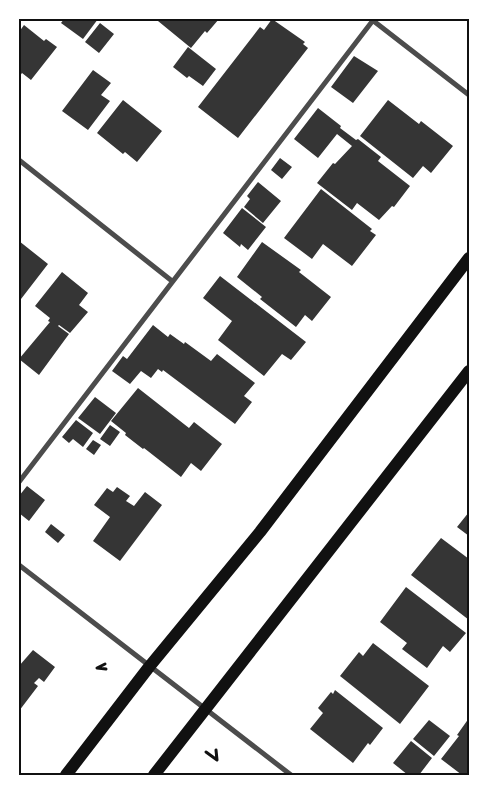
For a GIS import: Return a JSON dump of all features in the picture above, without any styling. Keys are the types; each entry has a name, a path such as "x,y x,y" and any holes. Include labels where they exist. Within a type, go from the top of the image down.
{"main road":[{"path":"66,775 149,667 260,532 469,258"},
{"path":"154,775 469,371"}],"street":[{"path":"19,482 372,19 469,95"},
{"path":"19,160 172,281"},
{"path":"19,565 291,775"}],"path":[{"path":"105,664 97,668 106,670"},
{"path":"206,752 217,760 216,750"}],"building":[{"path":"64,19 98,19 83,39 61,23"},
{"path":"160,19 219,19 207,33 205,31 191,48 158,21"},
{"path":"272,19 305,42 303,44 308,48 238,138 198,107 260,27 264,30"},
{"path":"100,23 114,34 99,53 85,42"},
{"path":"24,25 44,41 46,39 57,47 31,80 22,73 19,77 19,32"},
{"path":"188,47 216,69 203,86 189,76 187,78 173,67"},
{"path":"354,56 378,71 353,103 331,87"},
{"path":"93,70 111,83 101,95 110,101 88,130 62,111"},
{"path":"123,100 162,131 137,162 125,152 123,154 97,133"},
{"path":"388,100 419,124 421,121 453,146 431,173 423,166 413,178 360,136"},
{"path":"318,108 341,126 340,128 381,157 378,161 410,186 394,207 392,206 379,220 357,203 352,210 317,183 333,163 335,164 352,146 337,134 318,158 294,139"},
{"path":"280,158 292,167 282,179 271,170"},
{"path":"258,182 281,201 263,223 244,207 250,199 247,196"},
{"path":"321,189 372,229 370,231 376,235 352,266 323,244 312,259 284,238"},
{"path":"242,208 266,227 248,250 241,244 240,247 223,233"},
{"path":"19,241 48,264 21,299 19,298"},
{"path":"262,242 301,270 299,272 331,297 312,321 305,315 296,327 260,299 262,297 237,277"},
{"path":"62,272 88,293 79,305 88,312 70,333 58,326 69,334 39,375 19,359 50,322 48,321 50,318 35,306"},
{"path":"220,276 306,342 291,360 282,354 264,376 218,340 232,321 203,298"},
{"path":"153,325 168,337 170,334 184,344 185,342 211,361 217,354 255,383 244,396 252,402 235,424 163,370 162,372 158,369 151,378 141,371 130,384 112,371 123,356 127,359"},
{"path":"138,388 189,428 194,422 222,444 201,471 191,463 181,477 125,435 126,433 111,421"},
{"path":"95,397 116,413 100,434 78,418"},
{"path":"76,420 93,433 83,447 73,439 69,443 62,437"},
{"path":"110,425 120,432 110,446 100,439"},
{"path":"93,440 101,445 94,455 86,449"},
{"path":"27,486 45,500 29,521 19,513 19,496"},
{"path":"117,487 130,496 126,501 134,506 145,492 162,505 120,561 93,541 110,517 94,505 107,488 113,492"},
{"path":"469,512 469,536 457,527"},
{"path":"51,524 65,535 58,543 45,532"},
{"path":"441,538 469,559 469,620 411,575"},
{"path":"406,587 466,633 450,652 443,646 427,668 402,649 407,643 380,622"},
{"path":"373,643 429,686 400,724 340,676 359,652 363,656"},
{"path":"33,650 55,667 44,682 39,678 34,683 38,686 19,711 19,666"},
{"path":"335,690 383,728 370,745 368,743 353,763 310,729 323,713 318,708 331,692 333,694"},
{"path":"469,718 469,775 462,775 441,759 459,736 457,735"},
{"path":"429,720 450,736 434,756 413,739"},
{"path":"411,741 432,758 419,775 408,775 393,763"}]}
